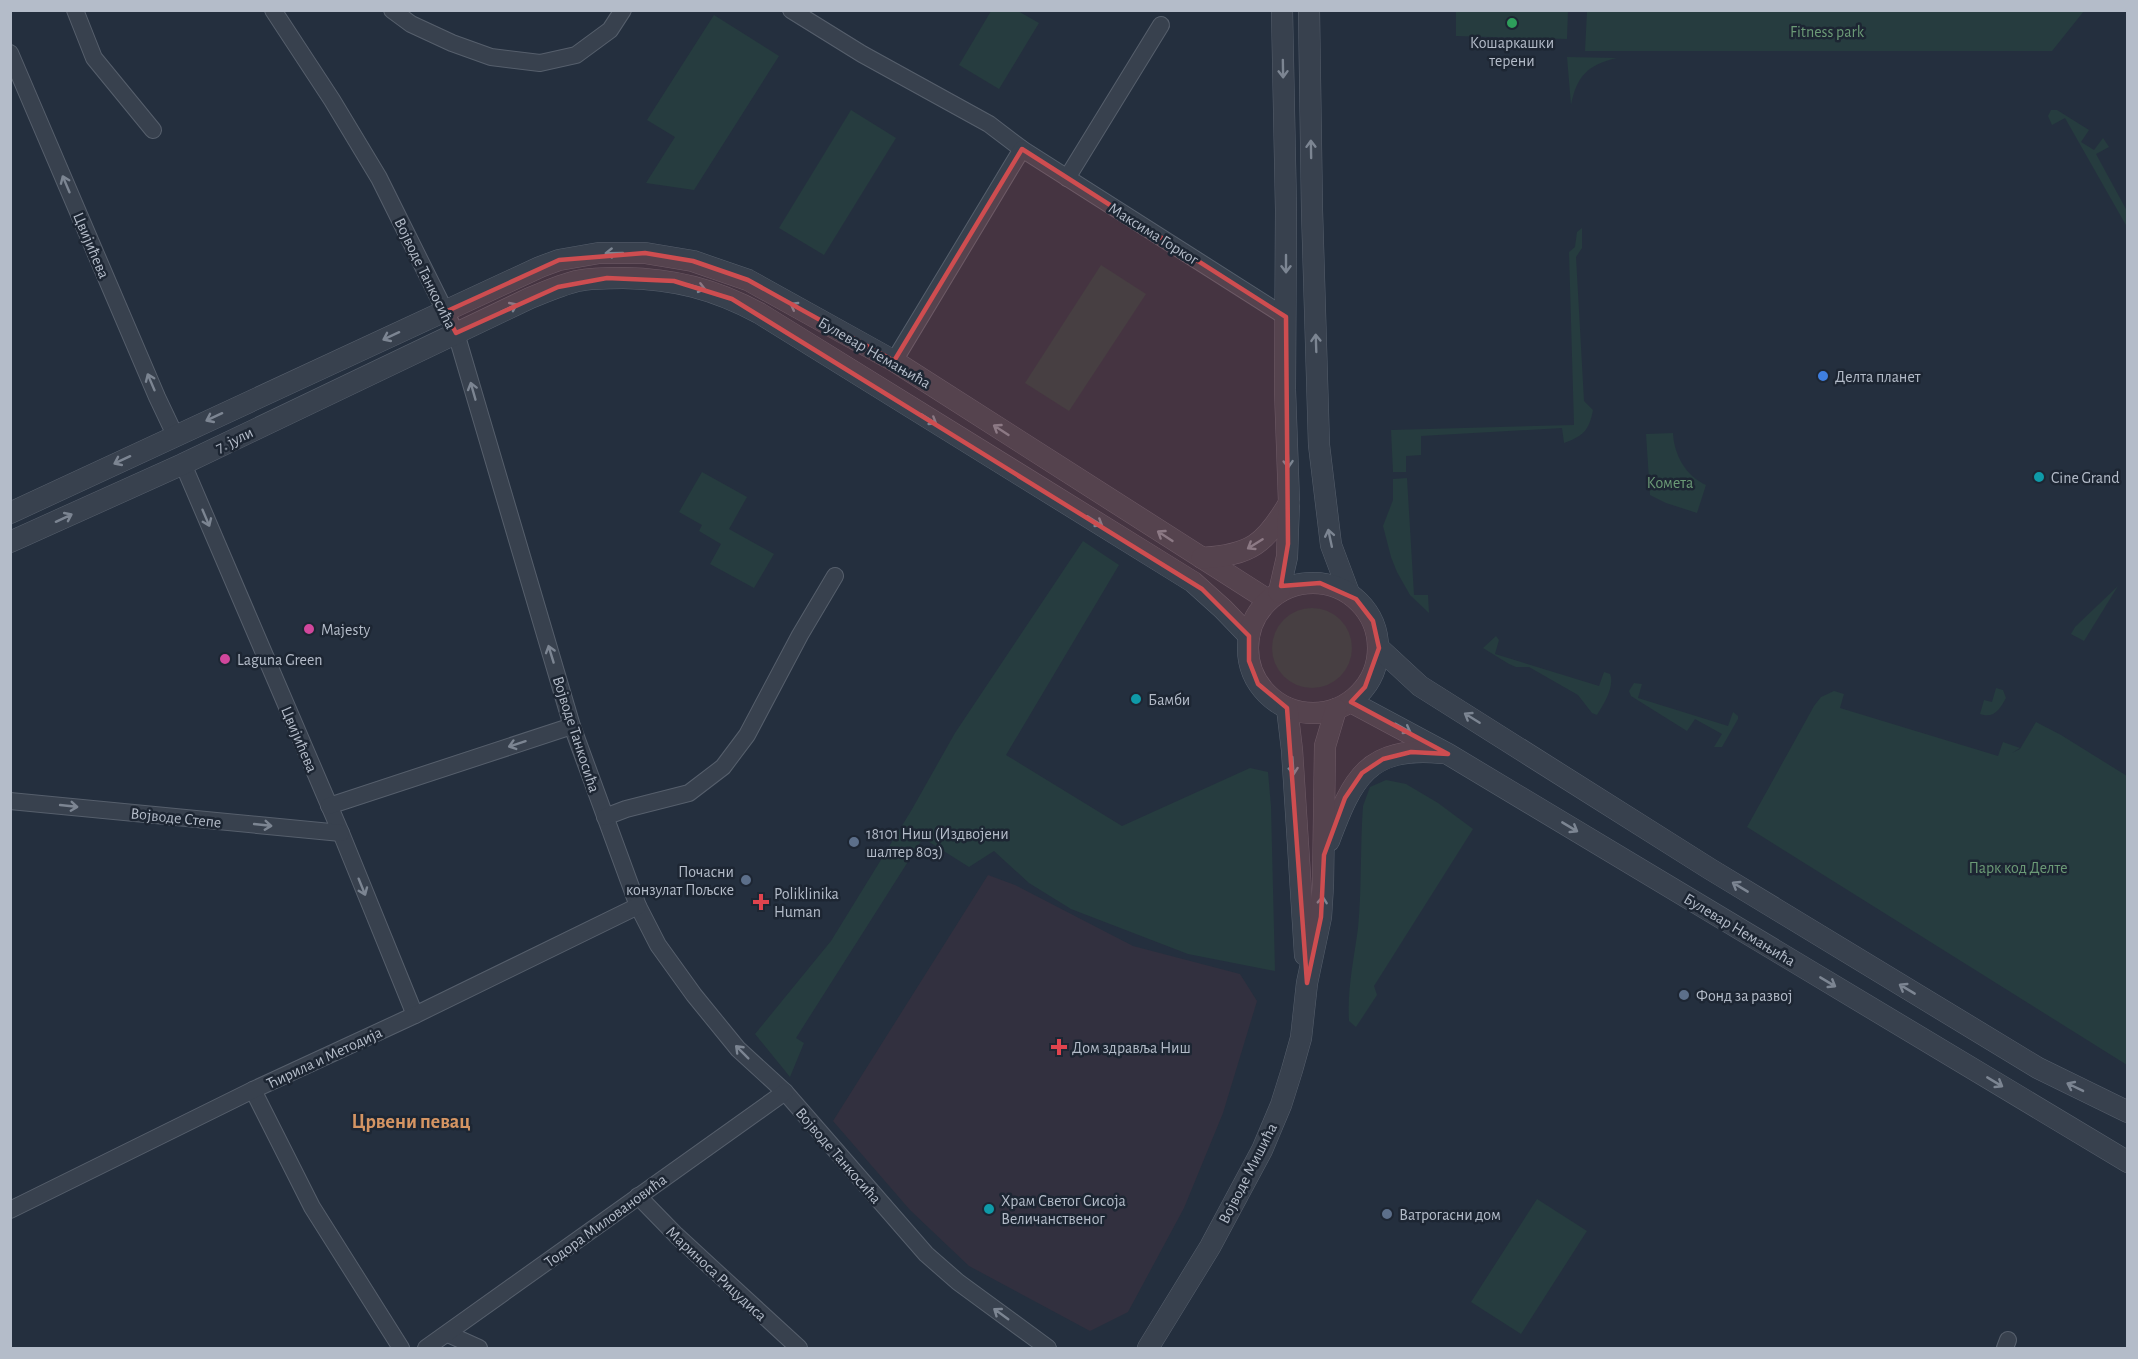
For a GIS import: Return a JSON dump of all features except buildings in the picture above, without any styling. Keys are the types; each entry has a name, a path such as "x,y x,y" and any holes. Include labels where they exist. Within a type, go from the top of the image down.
{"street":[{"path":"75,10 94,58 153,130"},
{"name":"Војводе Танкосића","path":"273,10 332,100 379,178 456,333 572,726 638,906 658,945 694,995 738,1049 785,1092 926,1254 958,1282 1048,1348"},
{"path":"392,10 411,24 452,43 491,57 540,63 576,55 609,30 623,10"},
{"name":"Максима Горког","path":"791,10 862,54 989,124 1066,178 1286,317"},
{"path":"1274,596 1287,557 1289,502 1285,390 1282,10"},
{"path":"1309,10 1319,445 1327,525 1331,545 1349,593 1368,613 1376,630 1379,648 1375,669 1365,687 1343,705 1311,713 1287,708 1266,694 1249,661 1248,636 1255,616 1274,596 1299,584 1309,582 1330,585 1349,593"},
{"path":"1066,178 1161,26"},
{"name":"Цвијићева","path":"10,53 175,435"},
{"path":"894,361 1022,149"},
{"name":"Булевар Немањића","path":"445,312 559,260 599,253 645,253 693,261 748,280 894,361 1202,558 1274,596"},
{"name":"Булевар Немањића","path":"456,333 530,298 579,281 649,278 701,287 732,299 769,320 1193,582 1248,636"},
{"name":"7. јули","path":"10,513 445,312"},
{"name":"7. јули","path":"10,542 183,464 456,333"},
{"name":"Цвијићева","path":"183,464 341,833 415,1015"},
{"path":"1202,558 1232,554 1258,543 1274,527 1289,502"},
{"path":"605,817 626,809 689,793 723,767 747,735 800,635 835,576"},
{"path":"1379,648 1419,686 1710,869 2038,1068 2127,1113"},
{"name":"Булевар Немањића","path":"1343,705 1448,754 2127,1162"},
{"name":"Војводе Мишића","path":"1148,1348 1210,1247 1262,1150 1281,1105 1301,1038 1307,983 1321,917 1325,746 1343,705"},
{"name":"Војводе Мишића","path":"1287,708 1293,750 1307,983"},
{"path":"329,806 572,726"},
{"path":"1324,855 1345,798 1362,773 1383,759 1411,752 1448,754"},
{"name":"Војводе Степе","path":"10,801 341,833"},
{"name":"Ћирила и Методија","path":"10,1210 253,1090 415,1015 638,906"},
{"path":"253,1090 312,1207 400,1348"},
{"name":"Тодора Миловановића","path":"426,1348 785,1092"},
{"name":"Мариноса Рицудиса","path":"638,1196 676,1235 799,1348"},
{"path":"448,1334 479,1348"}],"highlighted area":[{"path":"1022,149 1286,317 1288,544 1281,586 1320,583 1356,599 1373,621 1379,648 1365,687 1351,702 1448,754 1411,752 1383,759 1362,773 1345,798 1324,855 1321,917 1307,983 1287,708 1258,684 1249,661 1249,636 1202,589 732,299 674,281 607,278 558,287 456,333 445,312 559,260 645,253 693,261 748,280 894,361"}],"shaded area":[{"path":"988,875 1015,885 1133,946 1240,974 1257,1001 1223,1113 1184,1208 1128,1312 1090,1331 969,1266 910,1210 833,1121"}],"green space":[{"name":"Fitness park","path":"1587,10 2084,11 2052,51 1585,51"},
{"path":"991,11 1018,11 1039,23 999,89 959,65"},
{"name":"Кошаркашки терени","path":"1456,11 1568,11 1567,39 1456,36"},
{"path":"714,15 779,56 694,190 646,183 675,137 647,120"},
{"path":"1567,57 1617,58 1598,64 1585,73 1577,86 1571,105"},
{"path":"851,110 896,138 824,255 779,228"},
{"path":"2051,110 2057,110 2089,130 2081,142 2094,150 2103,138 2109,147 2096,154 2127,211 2127,227 2065,118 2052,125 2048,116"},
{"path":"1582,228 1582,248 1576,257 1584,401 1593,410 1584,432 1564,443 1562,428 1421,436 1421,455 1406,456 1406,472 1393,472 1391,430 1574,425 1569,252 1575,247 1577,232"},
{"path":"1101,265 1146,294 1069,411 1025,383"},
{"name":"Комета","path":"1673,433 1682,464 1706,485 1697,513 1650,495 1646,434"},
{"path":"702,472 747,497 729,529 774,554 754,588 710,564 721,544 699,531 702,525 679,512"},
{"path":"1407,478 1414,595 1428,595 1429,613 1410,595 1397,572 1383,526 1393,500 1393,479"},
{"path":"1083,541 1119,565 1006,755 1122,826 1250,768 1268,772 1271,806 1275,971 1188,954 1071,909 1029,883 994,851 969,867 923,838 796,1038 804,1043 790,1077 755,1034 831,941 911,811 955,733"},
{"path":"2118,586 2084,641 2071,634 2075,627"},
{"path":"1312,608 1327,611 1340,620 1349,633 1352,648 1349,663 1340,676 1327,685 1312,688 1297,685 1284,676 1275,663 1272,648 1275,633 1284,620 1297,611"},
{"path":"1496,636 1499,640 1495,654 1599,686 1604,672 1610,674 1610,689 1597,715 1592,713 1578,695 1529,667 1516,667 1483,648"},
{"path":"1634,683 1642,684 1638,698 1728,726 1733,712 1738,719 1722,747 1714,747 1722,734 1695,719 1687,731 1631,696 1629,691"},
{"path":"1996,688 2003,690 2006,698 2004,702 1993,714 1980,714 1984,700 1992,702"},
{"name":"Парк код Делте","path":"1834,691 1844,694 1840,708 1998,756 2003,742 2020,748 2012,753 2020,749 2036,722 2127,776 2127,1065 1747,827 1814,706 1821,697"},
{"path":"1386,780 1406,784 1438,803 1473,829 1374,986 1377,995 1356,1027 1349,1021 1349,997 1358,928 1363,806 1370,787"},
{"path":"1537,1199 1587,1231 1521,1334 1471,1302"}],"place":[{"name":"Кошаркашки терени","path":"1512,23"},
{"name":"Делта планет","path":"1823,376"},
{"name":"Cine Grand","path":"2039,477"},
{"name":"Majesty","path":"309,629"},
{"name":"Laguna Green","path":"225,659"},
{"name":"Бамби","path":"1136,699"},
{"name":"18101 Ниш (Издвојени шалтер 803)","path":"854,842"},
{"name":"Почасни конзулат Пољске","path":"746,880"},
{"name":"Poliklinika Human","path":"761,902"},
{"name":"Фонд за развој","path":"1684,995"},
{"name":"Дом здравља Ниш","path":"1059,1047"},
{"name":"Храм Светог Сисоја Величанственог","path":"989,1209"},
{"name":"Ватрогасни дом","path":"1387,1214"}],"district":[{"name":"Црвени певац","path":"411,1121"}]}
